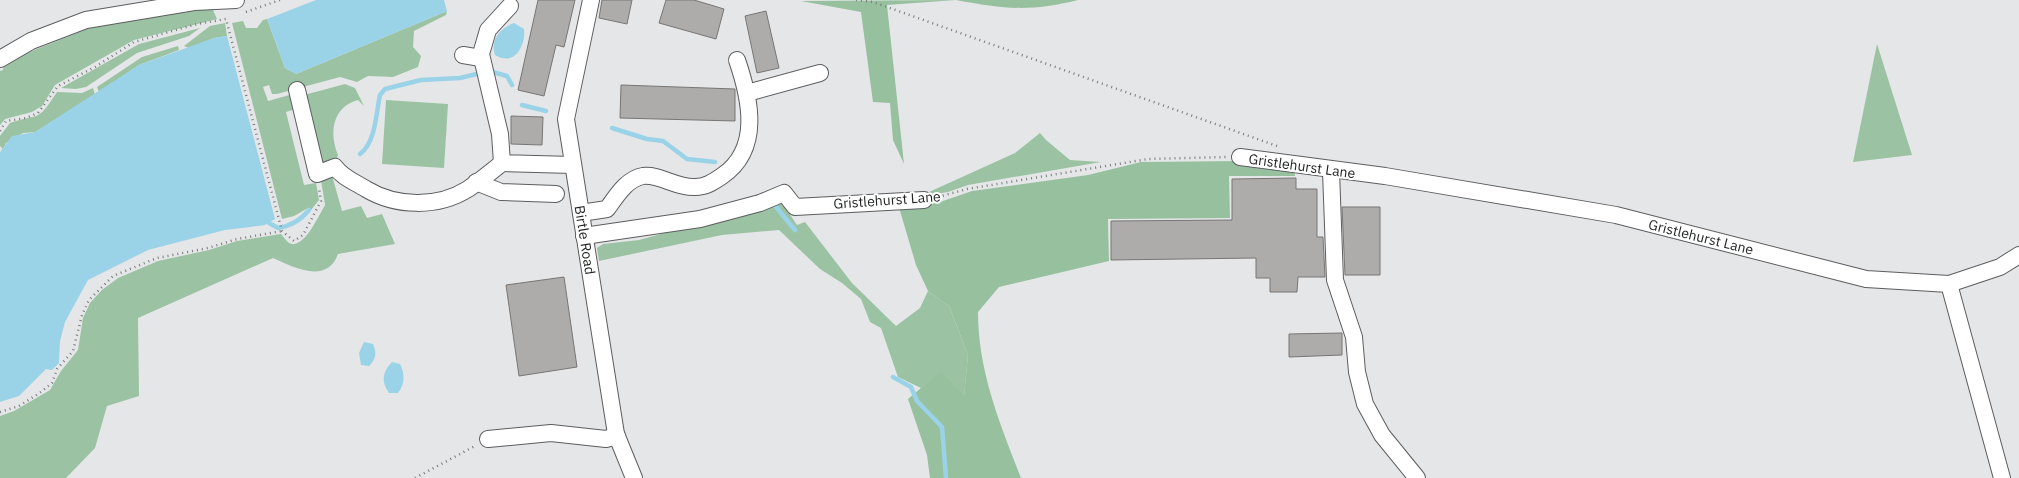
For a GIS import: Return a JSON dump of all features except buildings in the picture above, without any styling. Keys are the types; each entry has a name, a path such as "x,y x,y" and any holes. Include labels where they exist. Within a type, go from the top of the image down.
{"street":[{"name":"Birtle Road","path":"591,0 566,118 616,436 634,478"},
{"path":"0,59 31,42 86,20 194,2 238,9"},
{"path":"502,163 500,134 481,60 488,30 510,6"},
{"path":"463,55 481,60"},
{"path":"581,214 607,209 626,185 642,176 653,176 681,186 694,187 709,185 731,170 746,147 750,109 737,60"},
{"path":"747,93 820,73"},
{"path":"297,90 317,174 335,167 341,175 377,196 405,203 450,198 502,163 573,165"},
{"name":"Gristlehurst Lane","path":"1240,157 1385,176 1616,215 1866,279 1949,284 2000,267 2019,255"},
{"path":"1331,170 1336,280 1354,337 1357,372 1365,404 1382,436 1416,478"},
{"path":"476,182 501,192 556,194"},
{"name":"Gristlehurst Lane","path":"584,236 700,219 784,193 795,207 924,200"},
{"path":"1949,284 2002,478"},
{"path":"488,439 551,433 606,439 616,436"}],"path":[{"path":"0,131 6,121 26,118 38,113 58,86 96,67 134,42 197,24 226,19 238,9 280,0"},
{"path":"856,0 873,2 1282,148"},
{"path":"226,19 282,231 294,241 303,235 321,201 317,174"},
{"name":"Gristlehurst Lane","path":"924,200 946,196 967,189 1148,159 1196,156 1240,157"},
{"path":"0,412 18,406 52,383 57,370 73,352 82,315 89,300 113,276 156,258 208,248 237,239 282,231"},
{"path":"415,478 488,439"}],"green space":[{"path":"956,0 887,5 904,164 893,140 890,103 873,102 861,12 801,1"},
{"path":"956,0 1078,0 1031,8 1017,8"},
{"path":"212,8 217,19 134,40 55,85 42,106 32,112 5,119 0,125 0,71 3,70 4,62 100,24 194,9"},
{"path":"447,11 446,15 414,31 413,47 421,56 418,67 393,77 368,76 357,82 340,77 277,94 272,94 269,85 263,87 268,101 293,94 299,108 286,112 304,185 316,183 319,200 311,210 308,208 294,216 282,219 232,23 243,21 246,28 257,28 263,20 267,19 285,68 296,74"},
{"path":"225,23 227,36 214,38 189,48 184,46 210,26"},
{"path":"200,28 189,36 137,53 86,87 76,89 61,88 139,44"},
{"path":"1877,44 1912,155 1853,162"},
{"path":"178,46 179,50 139,65 99,92 97,87 142,57"},
{"path":"345,84 355,88 364,106 358,100 349,103 343,108 335,122 334,138 338,155 336,161 321,164 304,95"},
{"path":"93,88 95,95 35,132 23,133 6,143 3,149 0,146 0,136 10,123 41,113 57,92 82,93"},
{"path":"386,100 448,104 444,168 382,164"},
{"path":"1040,133 1070,160 1101,162 968,185 948,192 918,197 1015,153"},
{"path":"1240,161 1294,169 1295,176 1229,176 1230,218 1108,219 1109,261 999,287 978,312 979,334 986,376 992,397 1005,438 1021,478 930,478 927,455 908,399 941,371 964,396 968,355 949,306 928,291 916,265 898,204 940,202 972,191 1088,175 1141,162"},
{"path":"331,172 342,211 361,206 367,218 382,214 395,244 338,254 333,263 326,269 318,271 299,269 273,258 138,318 139,396 107,406 95,448 66,478 0,478 0,416 14,411 50,390 61,371 78,350 83,318 90,303 102,290 118,278 158,261 209,250 237,241 281,234 289,243 300,242 315,224 325,205 321,180"},
{"path":"781,201 797,225 805,222 852,283 896,326 920,308 928,291 949,306 968,355 964,397 941,372 921,388 898,377 881,328 870,322 861,299 842,283 820,269 779,230 722,235 599,261 597,248 603,244 639,240"}],"water":[{"path":"316,0 444,0 447,11 296,74 285,68 267,19"},
{"path":"514,23 524,29 521,48 513,57 502,58 495,55 494,44 497,35 504,28"},
{"path":"227,36 275,219 265,225 225,230 148,250 88,280 65,322 60,341 59,363 52,370 46,369 19,396 0,402 0,152 12,136 35,132 139,65 214,38"},
{"path":"364,342 373,344 375,350 375,356 369,366 361,365 359,353"},
{"path":"392,362 400,364 403,371 404,379 398,393 389,393 384,381 386,370"}],"waterway":[{"path":"360,154 365,149 372,135 380,95 385,89 421,80 460,78 489,71 507,76 512,85"},
{"path":"522,105 546,111"},
{"path":"612,128 647,139 663,141 687,159 715,162"},
{"path":"772,202 795,230"},
{"path":"269,223 278,228 287,226 299,220 309,210"},
{"path":"893,377 911,387 917,401 942,427 946,478"}]}
